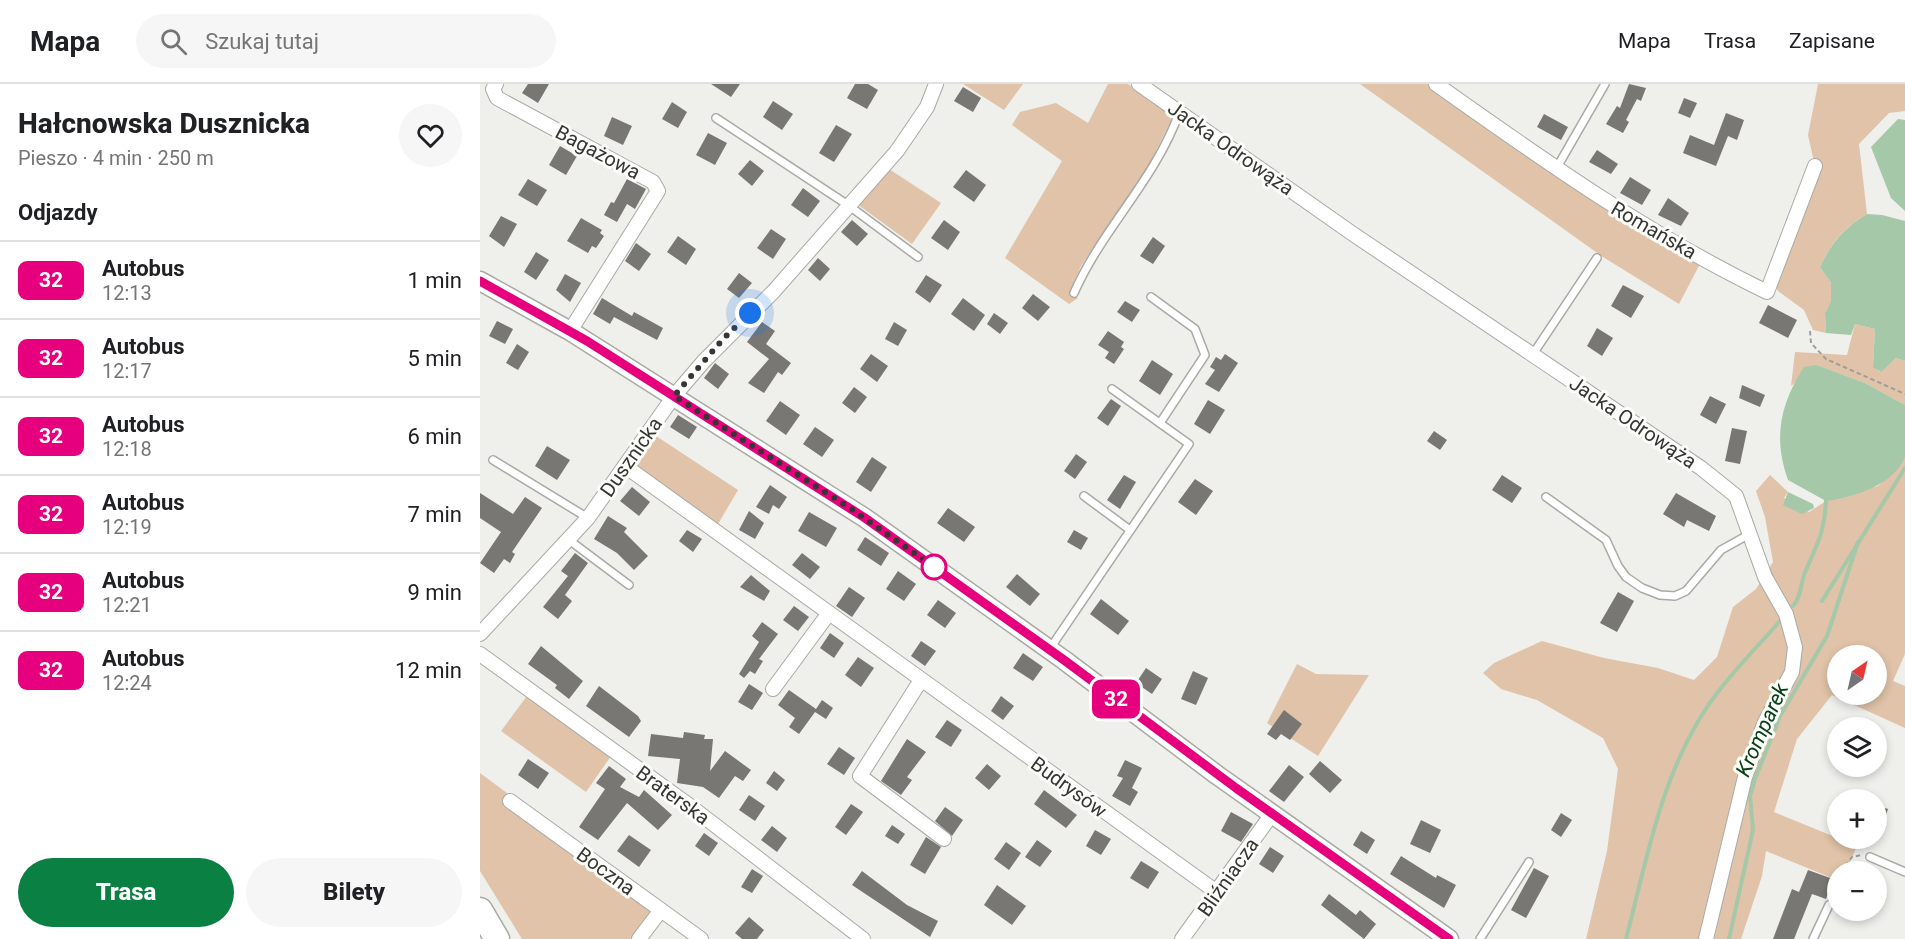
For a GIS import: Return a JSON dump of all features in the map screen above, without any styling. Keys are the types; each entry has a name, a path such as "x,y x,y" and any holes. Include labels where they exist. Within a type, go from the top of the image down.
{"highway":[{"path":"480,910 497,939"}],"street":[{"name":"Bagażowa","path":"496,84 493,89 497,98 653,182 658,191 570,331"},
{"name":"Dusznicka","path":"480,634 588,518 674,396 724,338 774,291 914,129 936,84"},
{"name":"Jacka Odrowąża","path":"1139,84 1729,488 1741,505 1748,535 1765,577 1786,614 1795,647 1792,672 1765,722 1745,777 1706,939"},
{"name":"Romańska","path":"1436,84 1556,169 1642,225 1767,292 1815,166"},
{"path":"480,281 570,331 865,518 1049,649 1272,814 1449,939"},
{"name":"Budrysów","path":"625,466 1218,893"},
{"path":"773,689 829,613"},
{"name":"Braterska","path":"480,654 690,806 863,939"},
{"path":"921,681 860,776 944,838"},
{"name":"Boczna","path":"510,801 701,939"},
{"name":"Bliźniacza","path":"1182,939 1218,893 1272,814"},
{"path":"639,939 661,910"}],"lane":[{"path":"1556,169 1605,84"},
{"path":"1074,294 1085,267 1138,192 1169,140 1179,113"},
{"path":"716,118 848,205 918,256"},
{"path":"1533,354 1597,258"},
{"path":"1151,297 1195,330 1205,355 1160,423"},
{"path":"1049,649 1189,444 1112,389"},
{"path":"494,460 588,518"},
{"path":"1084,496 1130,530"},
{"path":"1546,497 1606,540 1618,567 1626,577 1642,588 1660,595 1675,596 1686,591 1721,550 1748,535"},
{"path":"569,540 630,585"},
{"path":"1870,857 1905,872"},
{"path":"1480,939 1529,861"},
{"path":"1813,939 1827,909"}],"path":[{"path":"1810,332 1811,343 1826,359 1905,394"},
{"path":"1847,861 1856,854 1870,857"}],"shaded area":[{"path":"963,84 1023,84 1004,110"},
{"path":"1108,84 1128,84 1170,114 1171,121 1149,165 1081,266 1070,291 1078,298 1069,304 1005,258 1062,161 1012,125 1020,112 1056,103 1088,123"},
{"path":"1360,84 1430,84 1701,262 1679,304 1603,257"},
{"path":"1818,84 1905,84 1905,111 1889,113 1859,144 1867,214 1839,236 1820,267 1831,283 1831,301 1825,313 1826,333 1813,330 1804,310 1778,291 1775,284 1817,175 1808,135"},
{"path":"1898,119 1905,120 1905,211 1891,198 1871,147"},
{"path":"889,169 941,203 912,244 857,204"},
{"path":"1867,214 1905,221 1905,361 1896,358 1881,372 1873,367 1875,329 1855,324 1851,335 1826,333 1825,313 1831,301 1831,283 1820,267 1839,237"},
{"path":"1855,324 1875,329 1873,366 1880,372 1896,358 1905,361 1905,405 1865,383 1817,365 1791,386 1795,352 1847,355"},
{"path":"1817,365 1865,383 1905,405 1905,457 1899,467 1882,483 1848,497 1826,501 1788,480 1783,465 1780,436 1784,408 1789,394 1804,367"},
{"path":"653,434 738,490 718,524 632,466"},
{"path":"1905,456 1905,654 1893,681 1905,686 1905,728 1887,720 1887,717 1881,717 1854,705 1887,705 1887,645 1827,645 1827,701 1797,739 1774,812 1827,834 1827,849 1856,849 1850,861 1827,861 1827,876 1766,851 1762,876 1741,939 1714,939 1735,846 1701,939 1586,939 1607,851 1618,769 1603,738 1537,700 1501,689 1483,673 1494,663 1542,641 1604,658 1658,668 1694,680 1717,657 1733,607 1756,589 1773,562 1765,517 1756,491 1770,475 1788,492 1784,498 1809,512 1826,501 1878,486"},
{"path":"1788,492 1813,504 1814,508 1802,514 1783,505"},
{"path":"1297,664 1316,674 1369,675 1318,756 1267,723"},
{"path":"527,696 611,756 586,792 501,731"},
{"path":"480,773 507,793 503,803 652,911 630,939 522,939 480,871"}],"building":[{"path":"528,84 549,84 538,103 522,93"},
{"path":"711,84 740,84 731,97"},
{"path":"855,84 868,84 878,90 867,109 847,98"},
{"path":"1629,84 1646,88 1641,101 1637,99 1626,120 1629,122 1623,133 1606,124 1617,106 1620,108"},
{"path":"963,87 981,98 973,112 954,101"},
{"path":"1684,98 1697,103 1690,118 1678,113"},
{"path":"773,101 793,114 782,130 763,117"},
{"path":"672,102 687,112 678,128 662,119"},
{"path":"1726,113 1744,120 1737,140 1728,136 1716,166 1683,153 1690,135 1714,145"},
{"path":"1544,114 1568,127 1561,140 1537,127"},
{"path":"612,117 632,126 623,145 604,136"},
{"path":"836,125 852,134 834,162 819,153"},
{"path":"708,133 727,143 715,165 696,155"},
{"path":"560,146 577,156 566,175 549,165"},
{"path":"1597,150 1618,164 1611,174 1589,162"},
{"path":"750,160 764,171 752,186 738,174"},
{"path":"966,170 986,185 974,202 953,187"},
{"path":"1630,177 1651,190 1642,205 1620,193"},
{"path":"528,179 547,190 537,206 518,195"},
{"path":"627,179 646,189 635,209 627,204 617,222 604,215 611,202 614,203"},
{"path":"803,188 820,201 808,217 791,205"},
{"path":"1668,198 1689,213 1681,226 1658,215"},
{"path":"501,216 517,224 504,247 489,236"},
{"path":"581,218 602,230 600,233 604,236 596,248 592,246 588,253 567,241"},
{"path":"852,220 868,234 857,246 841,232"},
{"path":"944,220 960,232 948,250 931,238"},
{"path":"771,229 786,239 773,259 757,248"},
{"path":"678,236 696,249 686,265 667,252"},
{"path":"1153,237 1165,246 1153,264 1140,256"},
{"path":"636,243 651,254 639,271 625,261"},
{"path":"536,252 549,260 536,280 524,272"},
{"path":"818,258 830,269 820,281 808,270"},
{"path":"739,273 752,283 739,298 727,289"},
{"path":"565,274 581,283 570,302 556,290"},
{"path":"926,275 942,285 930,303 915,292"},
{"path":"1623,285 1644,296 1631,318 1611,306"},
{"path":"1033,294 1050,307 1038,321 1022,308"},
{"path":"602,298 632,316 634,312 663,328 657,340 614,317 610,324 593,314"},
{"path":"963,298 985,315 974,331 951,314"},
{"path":"1125,301 1140,310 1132,322 1117,312"},
{"path":"1768,305 1797,320 1788,338 1759,323"},
{"path":"994,313 1008,323 1000,334 987,324"},
{"path":"497,321 513,329 505,344 489,336"},
{"path":"762,322 775,331 766,344 791,363 782,375 778,372 764,393 748,383 769,359 747,342"},
{"path":"894,322 907,330 898,346 885,339"},
{"path":"1597,328 1613,338 1602,356 1587,346"},
{"path":"1108,331 1124,342 1121,347 1124,349 1114,364 1105,358 1109,352 1098,345"},
{"path":"517,344 529,352 518,370 506,363"},
{"path":"871,354 888,366 877,382 860,369"},
{"path":"1225,354 1238,363 1219,392 1205,384 1215,370 1210,367 1216,357 1221,360"},
{"path":"1152,360 1173,374 1160,395 1139,381"},
{"path":"715,363 729,374 718,389 704,378"},
{"path":"1742,385 1765,395 1760,407 1739,398"},
{"path":"854,387 867,397 855,413 842,403"},
{"path":"1710,396 1726,404 1716,424 1700,415"},
{"path":"1111,399 1121,406 1108,426 1097,418"},
{"path":"1208,400 1225,410 1210,434 1194,424"},
{"path":"780,401 800,415 786,435 766,421"},
{"path":"678,415 697,427 689,439 670,427"},
{"path":"815,427 834,440 822,457 803,444"},
{"path":"1732,428 1747,431 1740,464 1725,461"},
{"path":"1434,431 1447,440 1440,450 1427,441"},
{"path":"547,446 570,460 557,480 535,466"},
{"path":"1076,454 1087,462 1075,479 1064,471"},
{"path":"872,457 887,467 871,492 856,482"},
{"path":"1124,475 1136,482 1120,509 1107,500"},
{"path":"1502,475 1522,488 1512,503 1492,490"},
{"path":"1195,479 1213,491 1196,515 1178,502"},
{"path":"770,485 787,497 779,509 773,505 769,514 756,507"},
{"path":"632,487 650,502 639,516 620,501"},
{"path":"480,493 513,514 525,497 542,508 512,552 515,554 510,563 504,559 494,573 480,563 501,532 480,518"},
{"path":"1676,493 1716,516 1709,531 1687,520 1684,527 1663,514"},
{"path":"948,508 975,527 964,542 937,523"},
{"path":"749,511 764,523 755,539 739,530"},
{"path":"809,512 837,528 826,547 798,531"},
{"path":"608,516 627,528 624,532 648,556 634,570 617,553 594,539"},
{"path":"687,530 702,539 693,552 679,541"},
{"path":"1074,530 1088,538 1081,550 1067,542"},
{"path":"865,537 889,553 881,566 857,550"},
{"path":"575,553 588,563 565,595 572,601 558,619 543,607 568,576 561,571"},
{"path":"802,553 820,567 810,579 792,565"},
{"path":"898,571 916,584 904,601 886,589"},
{"path":"1017,574 1040,594 1030,606 1006,587"},
{"path":"751,575 770,591 764,601 740,587"},
{"path":"849,587 865,598 852,617 836,606"},
{"path":"1618,592 1634,601 1617,632 1600,623"},
{"path":"1101,599 1129,621 1118,635 1090,614"},
{"path":"938,600 956,613 945,628 927,615"},
{"path":"794,606 809,617 798,631 783,620"},
{"path":"762,622 778,634 759,659 763,661 755,674 750,671 744,678 739,674 759,642 752,636"},
{"path":"830,633 844,643 834,658 820,648"},
{"path":"921,641 936,651 925,666 911,656"},
{"path":"541,646 583,681 569,699 555,688 557,685 528,664"},
{"path":"1023,653 1043,667 1033,681 1013,668"},
{"path":"858,657 874,668 861,687 845,675"},
{"path":"1146,668 1162,679 1152,694 1136,683"},
{"path":"1193,671 1208,678 1196,705 1181,699"},
{"path":"749,684 763,693 752,710 738,702"},
{"path":"599,686 638,716 641,721 629,737 586,706"},
{"path":"789,690 816,709 822,700 833,708 826,719 815,712 799,734 789,727 795,718 778,705"},
{"path":"1001,696 1014,706 1003,720 991,711"},
{"path":"1284,710 1302,724 1290,740 1281,734 1276,740 1267,734"},
{"path":"947,720 962,730 951,747 935,737"},
{"path":"684,732 705,735 704,739 713,739 710,771 725,751 751,770 743,781 735,776 719,798 703,787 677,783 680,759 648,756 651,734 683,738"},
{"path":"907,739 926,752 907,777 912,780 901,795 881,781"},
{"path":"839,747 855,758 844,775 827,764"},
{"path":"528,759 549,773 538,789 518,775"},
{"path":"1125,760 1142,768 1132,788 1138,792 1130,806 1112,796 1123,778 1117,776"},
{"path":"1320,761 1342,780 1330,793 1309,774"},
{"path":"987,764 1001,776 989,790 975,778"},
{"path":"1289,765 1304,777 1284,802 1269,791"},
{"path":"609,766 626,779 620,787 639,797 644,790 672,815 658,830 627,803 598,840 579,827 605,789 596,783"},
{"path":"774,771 785,780 777,791 766,783"},
{"path":"1044,790 1077,815 1066,828 1034,804"},
{"path":"749,795 765,806 755,821 739,810"},
{"path":"851,804 863,812 846,835 835,827"},
{"path":"945,807 963,820 952,836 935,821"},
{"path":"1231,812 1253,824 1241,842 1221,831"},
{"path":"1561,813 1572,820 1561,837 1551,830"},
{"path":"1421,820 1441,830 1430,853 1410,844"},
{"path":"892,825 905,834 898,844 885,836"},
{"path":"772,826 787,838 777,852 761,840"},
{"path":"1095,830 1111,839 1101,855 1086,846"},
{"path":"1361,831 1375,840 1367,854 1353,845"},
{"path":"704,833 718,843 709,856 695,846"},
{"path":"629,835 651,850 639,867 617,851"},
{"path":"926,837 941,847 925,874 910,865"},
{"path":"1037,840 1052,851 1040,867 1025,857"},
{"path":"1006,842 1021,853 1009,870 994,859"},
{"path":"1270,847 1284,856 1273,873 1259,864"},
{"path":"1401,856 1436,878 1437,875 1456,885 1444,908 1390,874"},
{"path":"1141,861 1159,872 1148,889 1130,878"},
{"path":"1534,868 1549,876 1526,918 1511,910"},
{"path":"752,869 763,876 752,893 741,887"},
{"path":"1808,870 1827,877 1826,899 1812,894 1794,939 1773,939 1792,889 1799,892"},
{"path":"862,871 907,905 938,921 930,937 852,885"},
{"path":"997,885 1026,906 1012,925 984,905"},
{"path":"1329,894 1356,915 1360,910 1376,924 1364,939 1321,905"},
{"path":"749,917 764,930 757,939 742,939 735,933"}],"waterway":[{"name":"Kromparek","path":"1822,601 1905,468"},
{"path":"1793,606 1820,537 1826,501"},
{"name":"Kromparek","path":"1729,939 1753,830 1750,796 1755,779 1780,716 1827,636 1858,542"},
{"path":"1626,939 1662,803 1683,750 1714,697 1780,621"}],"bus line":[{"name":"32","path":"480,281 587,341 865,518 1064,660 1236,788 1449,939"}],"route":[{"path":"750,313 724,338 674,396 850,508 934,567"}]}
